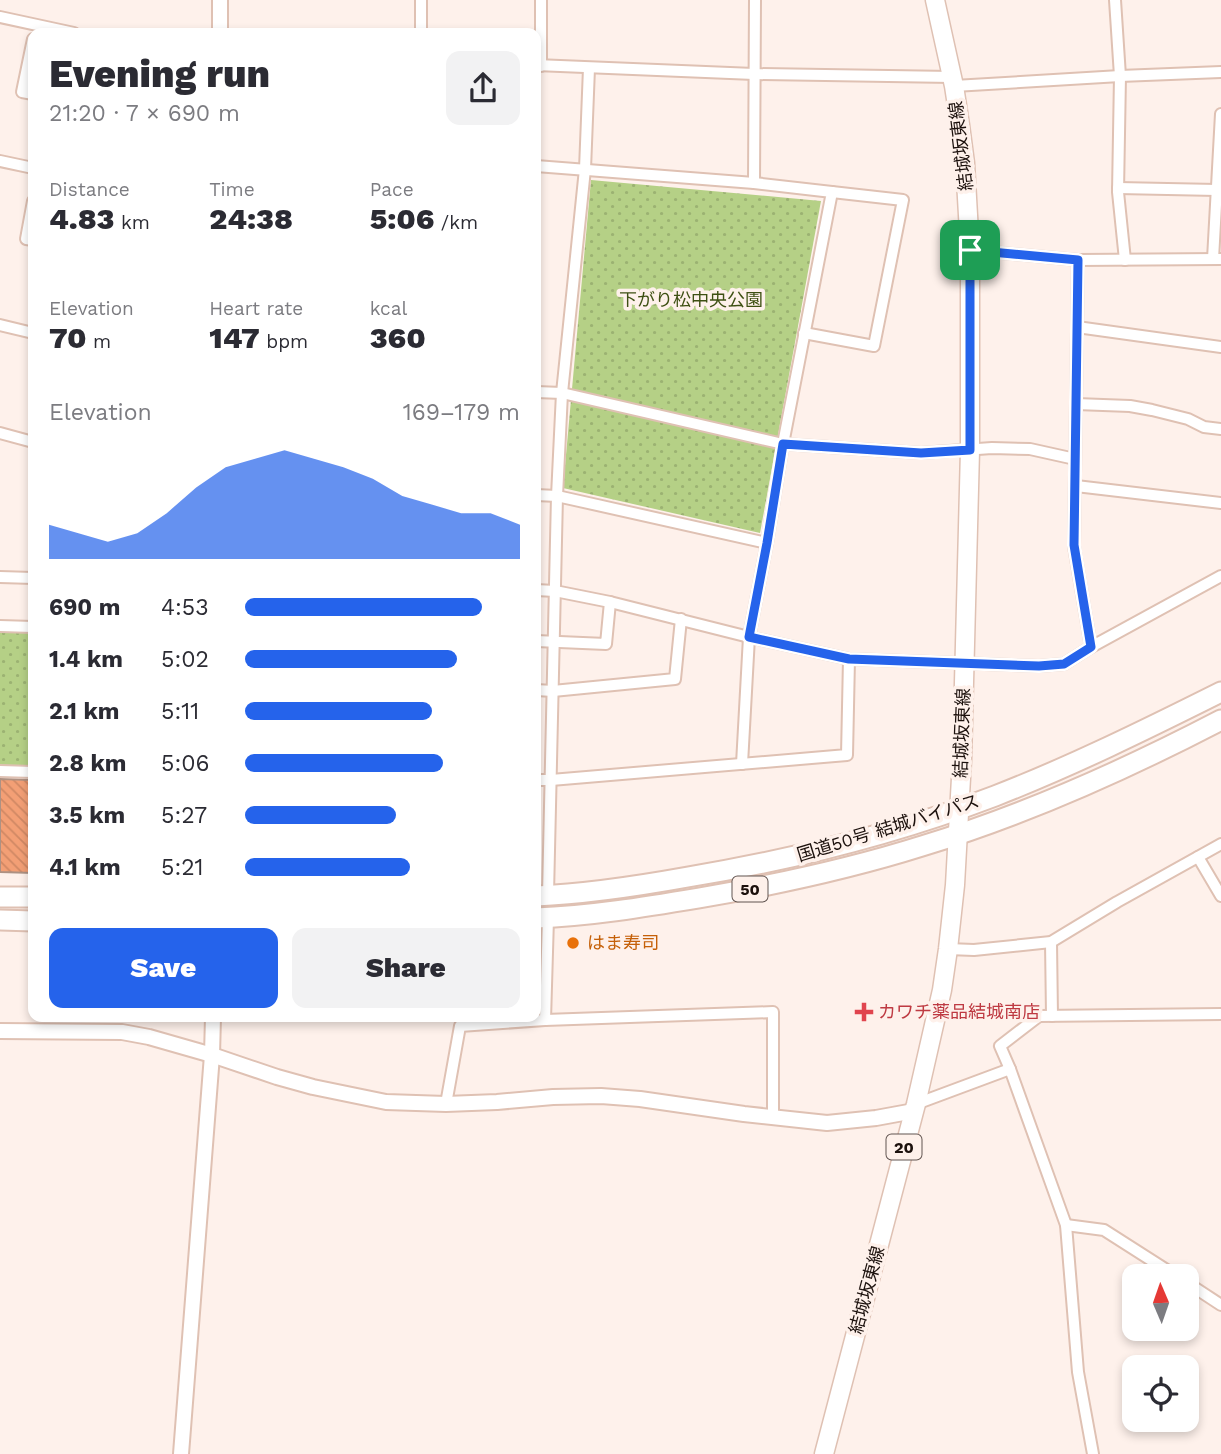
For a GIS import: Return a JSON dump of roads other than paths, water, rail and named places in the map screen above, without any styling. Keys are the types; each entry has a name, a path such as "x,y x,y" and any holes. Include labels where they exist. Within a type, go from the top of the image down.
{"highway":[{"name":"国道50号 結城バイパス","path":"542,896 644,885 744,868 851,841 996,796 1129,738 1221,692"},
{"name":"国道50号 結城バイパス","path":"542,918 645,907 749,889 921,847 1072,791 1221,720"},
{"path":"0,897 28,897"},
{"path":"0,920 28,921"}],"main road":[{"name":"結城坂東線","path":"824,1454 915,1108 942,990 959,834 970,450 970,250 965,163 953,81 935,0"}],"street":[{"path":"220,0 220,28"},
{"path":"421,0 421,28"},
{"path":"540,28 541,0"},
{"path":"754,183 755,0"},
{"path":"1115,0 1120,76 1118,188 1125,260"},
{"path":"0,17 32,28"},
{"path":"28,63 22,92 28,93"},
{"path":"541,65 953,81 1221,72"},
{"path":"542,896 551,780 562,393 585,169 590,68"},
{"path":"970,250 1078,260 1217,259 1221,114"},
{"path":"0,161 28,166"},
{"path":"541,166 754,183 903,200 874,346 804,333"},
{"path":"1118,188 1217,190"},
{"path":"742,764 749,637 832,191"},
{"path":"1078,260 1074,545 1091,647"},
{"path":"0,325 28,332"},
{"path":"1077,327 1221,347"},
{"path":"541,392 562,393 783,444 921,453 992,448 1030,449 1075,459"},
{"path":"1076,404 1130,406 1221,429"},
{"path":"0,433 28,441"},
{"path":"1076,486 1221,503"},
{"path":"541,495 557,495 767,543"},
{"path":"541,590 610,602 849,659 1039,666 1064,664 1221,576"},
{"path":"0,577 28,578"},
{"path":"541,641 606,645 610,602"},
{"path":"541,690 675,679 681,619"},
{"path":"0,626 28,627"},
{"path":"541,780 847,755 849,659"},
{"path":"0,771 28,772"},
{"path":"948,949 974,950 1051,942 1221,844"},
{"path":"1198,857 1221,895"},
{"path":"542,918 545,1020"},
{"path":"1051,942 1052,1016"},
{"path":"541,1020 773,1012 773,1117"},
{"path":"1093,1454 1078,1372 1066,1225 1000,1046 1039,1016 1221,1014"},
{"path":"181,1454 213,1022"},
{"path":"446,1104 460,1026 517,1022"},
{"path":"0,1031 122,1032 149,1037 326,1090 386,1102 446,1104 601,1096 827,1123 889,1116 1010,1069"},
{"path":"1066,1225 1104,1230 1157,1264"},
{"path":"1199,1290 1221,1304"}],"place":[{"name":"はま寿司","path":"573,943"},
{"name":"カワチ薬品結城南店","path":"864,1012"}],"park label":[{"name":"下がり松中央公園","path":"691,300"}]}
